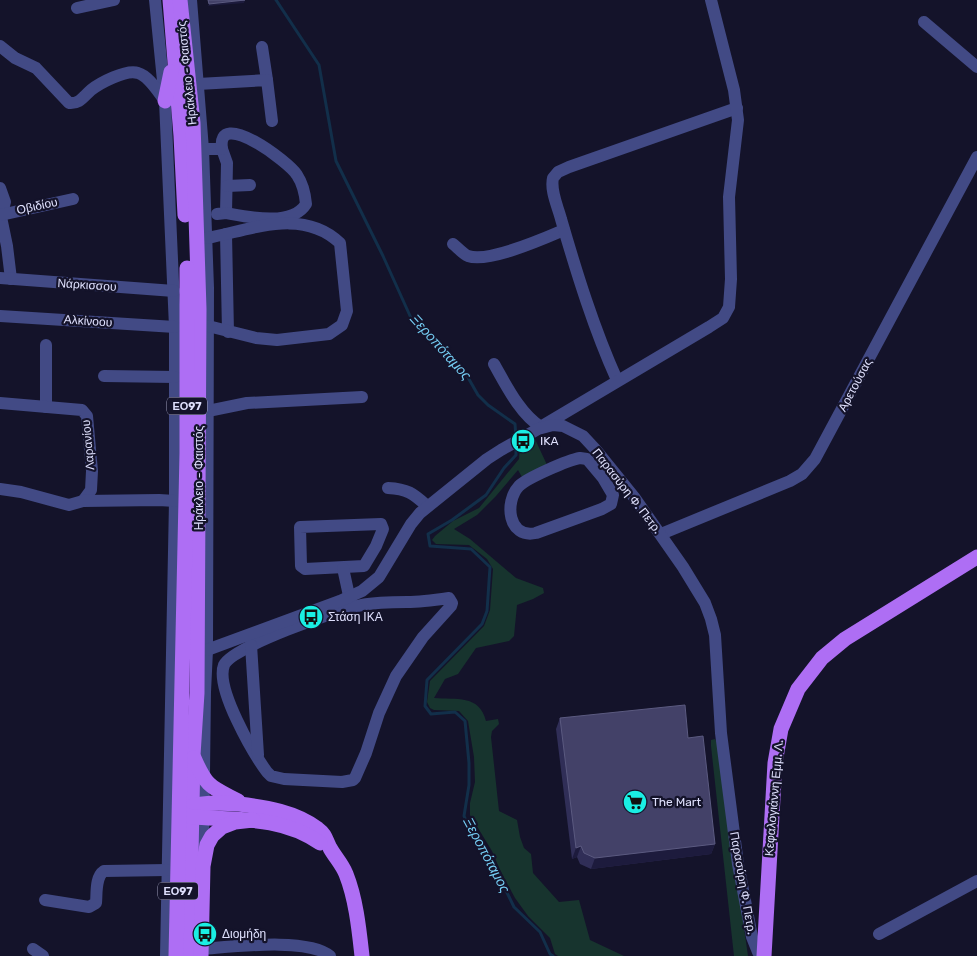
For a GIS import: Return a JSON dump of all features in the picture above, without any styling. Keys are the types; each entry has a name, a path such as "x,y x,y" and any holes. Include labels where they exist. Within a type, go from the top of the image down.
{"main road":[{"name":"Ηράκλειο - Φαιστός","path":"170,0 180,51 194,84 193,123 199,309 197,693 192,814 197,954"},
{"name":"Ηράκλειο - Φαιστός","path":"176,956 192,814 180,789 187,453 188,285 183,171 180,0"},
{"path":"165,101 180,51 194,32"},
{"path":"194,84 202,124"},
{"path":"175,495 187,453"},
{"name":"Κεφαλογιάννη Εμμ. Λ.","path":"763,956 775,762 780,729 798,689 815,665 845,639 976,559"},
{"path":"198,591 206,565"},
{"path":"170,755 180,789"},
{"path":"193,755 203,779 215,790 245,805"},
{"path":"168,862 192,814 203,779"},
{"path":"192,814 218,803 245,805 284,813 304,821 322,833 348,880 362,956"},
{"path":"192,814 275,823 297,829 330,848"},
{"path":"192,814 203,866"},
{"path":"197,954 203,866 207,845 215,832 225,825 253,820"}],"street":[{"path":"77,8 114,0"},
{"path":"155,0 165,101 175,327 175,495 166,956"},
{"path":"191,0 194,32 194,84 267,80"},
{"path":"494,364 510,394 539,428 617,380 709,328 726,315 729,307 731,279 729,197 737,136 737,108 711,0"},
{"path":"924,22 977,67"},
{"path":"0,46 15,58 36,68 68,103 75,104 94,87 121,74 132,72 139,73 147,80 165,101"},
{"path":"262,47 272,121"},
{"path":"617,380 596,326 564,230 552,183 554,176 558,172 737,108"},
{"path":"202,124 207,238 208,326 207,650 204,692 203,779"},
{"path":"206,217 226,213 265,218 291,216 302,211 306,204 304,188 296,173 267,147 230,132 221,141 227,163 226,213"},
{"path":"203,149 222,149"},
{"name":"Αρετούσας","path":"661,534 774,488 802,474 815,459 977,157"},
{"path":"227,186 250,185"},
{"path":"0,188 5,202 1,216 7,246 5,279"},
{"name":"Οβιδίου","path":"1,216 74,199"},
{"path":"207,238 281,223 305,224 330,233 340,243 347,311 342,325 329,334 277,340 256,338 208,326"},
{"path":"453,244 467,256 483,257 564,230"},
{"path":"226,234 228,332"},
{"name":"Νάρκισσου","path":"5,279 174,291"},
{"name":"Αλκίνοου","path":"0,316 175,327"},
{"path":"46,345 46,407"},
{"path":"104,376 175,377"},
{"path":"208,411 247,403 362,397"},
{"name":"Λαρανίου","path":"0,403 82,410 87,416 92,471 91,490 83,501"},
{"name":"Παρασύρη Φ. Πετρ.","path":"207,650 350,603 379,577 411,524 426,506 487,459 539,428 558,425 577,432 617,472 661,534 705,603 711,619 715,635 721,733 738,864 752,937 758,952 763,956"},
{"path":"580,458 588,459 603,478 613,495 613,501 607,507 536,533 526,534 517,529 512,518 510,503 520,486 529,480 580,458"},
{"path":"603,478 617,472"},
{"path":"0,488 69,505 83,501 175,495"},
{"path":"388,488 402,489 414,494 426,506"},
{"path":"381,524 383,529 366,564 360,567 343,568 305,569 300,566 300,527 381,524"},
{"path":"343,568 350,603"},
{"path":"362,591 369,604"},
{"path":"449,598 452,603 418,643 396,676 356,778 348,782 279,778 267,772 258,760 235,717 223,678 224,663 236,652 350,603 369,604 449,598"},
{"path":"251,645 258,760"},
{"path":"45,900 89,907 96,903 100,874 104,871 168,862"},
{"path":"879,934 977,881"},
{"path":"197,954 271,945 316,948 330,956"}],"green space":[{"path":"534,437 548,467 522,477 518,470 477,515 454,529 470,539 516,578 543,588 544,593 517,605 514,636 509,641 476,648 458,674 445,679 434,698 466,700 478,706 483,712 486,721 498,719 499,724 492,731 491,737 499,811 517,820 524,848 531,854 533,873 559,902 579,900 590,940 624,956 558,956 555,954 550,938 528,916 515,898 492,851 470,815 470,803 475,782 474,757 468,721 459,711 434,710 430,708 427,702 430,681 484,626 490,610 493,569 487,559 469,545 436,544 432,540 453,521 479,508 519,459 520,443"},
{"path":"715,739 718,745 748,956 734,956 711,746 711,740"}],"building":[{"path":"208,0 245,0 209,4"},
{"name":"The Mart","path":"685,705 688,738 703,736 715,844 595,858 584,853 581,846 576,848 560,718"}],"waterway":[{"name":"Ξεροπόταμος","path":"276,0 319,65 336,161 411,318 447,358 462,367 478,395 488,405 515,424 516,438"},
{"name":"Ξεροπόταμος","path":"516,446 516,455 504,468 486,495 452,520 428,534 430,546 471,549 490,567 487,611 482,624 427,680 425,706 431,714 455,712 465,721 469,785 464,816 477,845 498,874 514,907 540,932 550,954 553,956"}],"place":[{"name":"IKA","path":"523,441"},
{"name":"Στάση ΙΚΑ","path":"311,617"},
{"name":"The Mart","path":"635,802"},
{"name":"Διομήδη","path":"205,934"}]}
